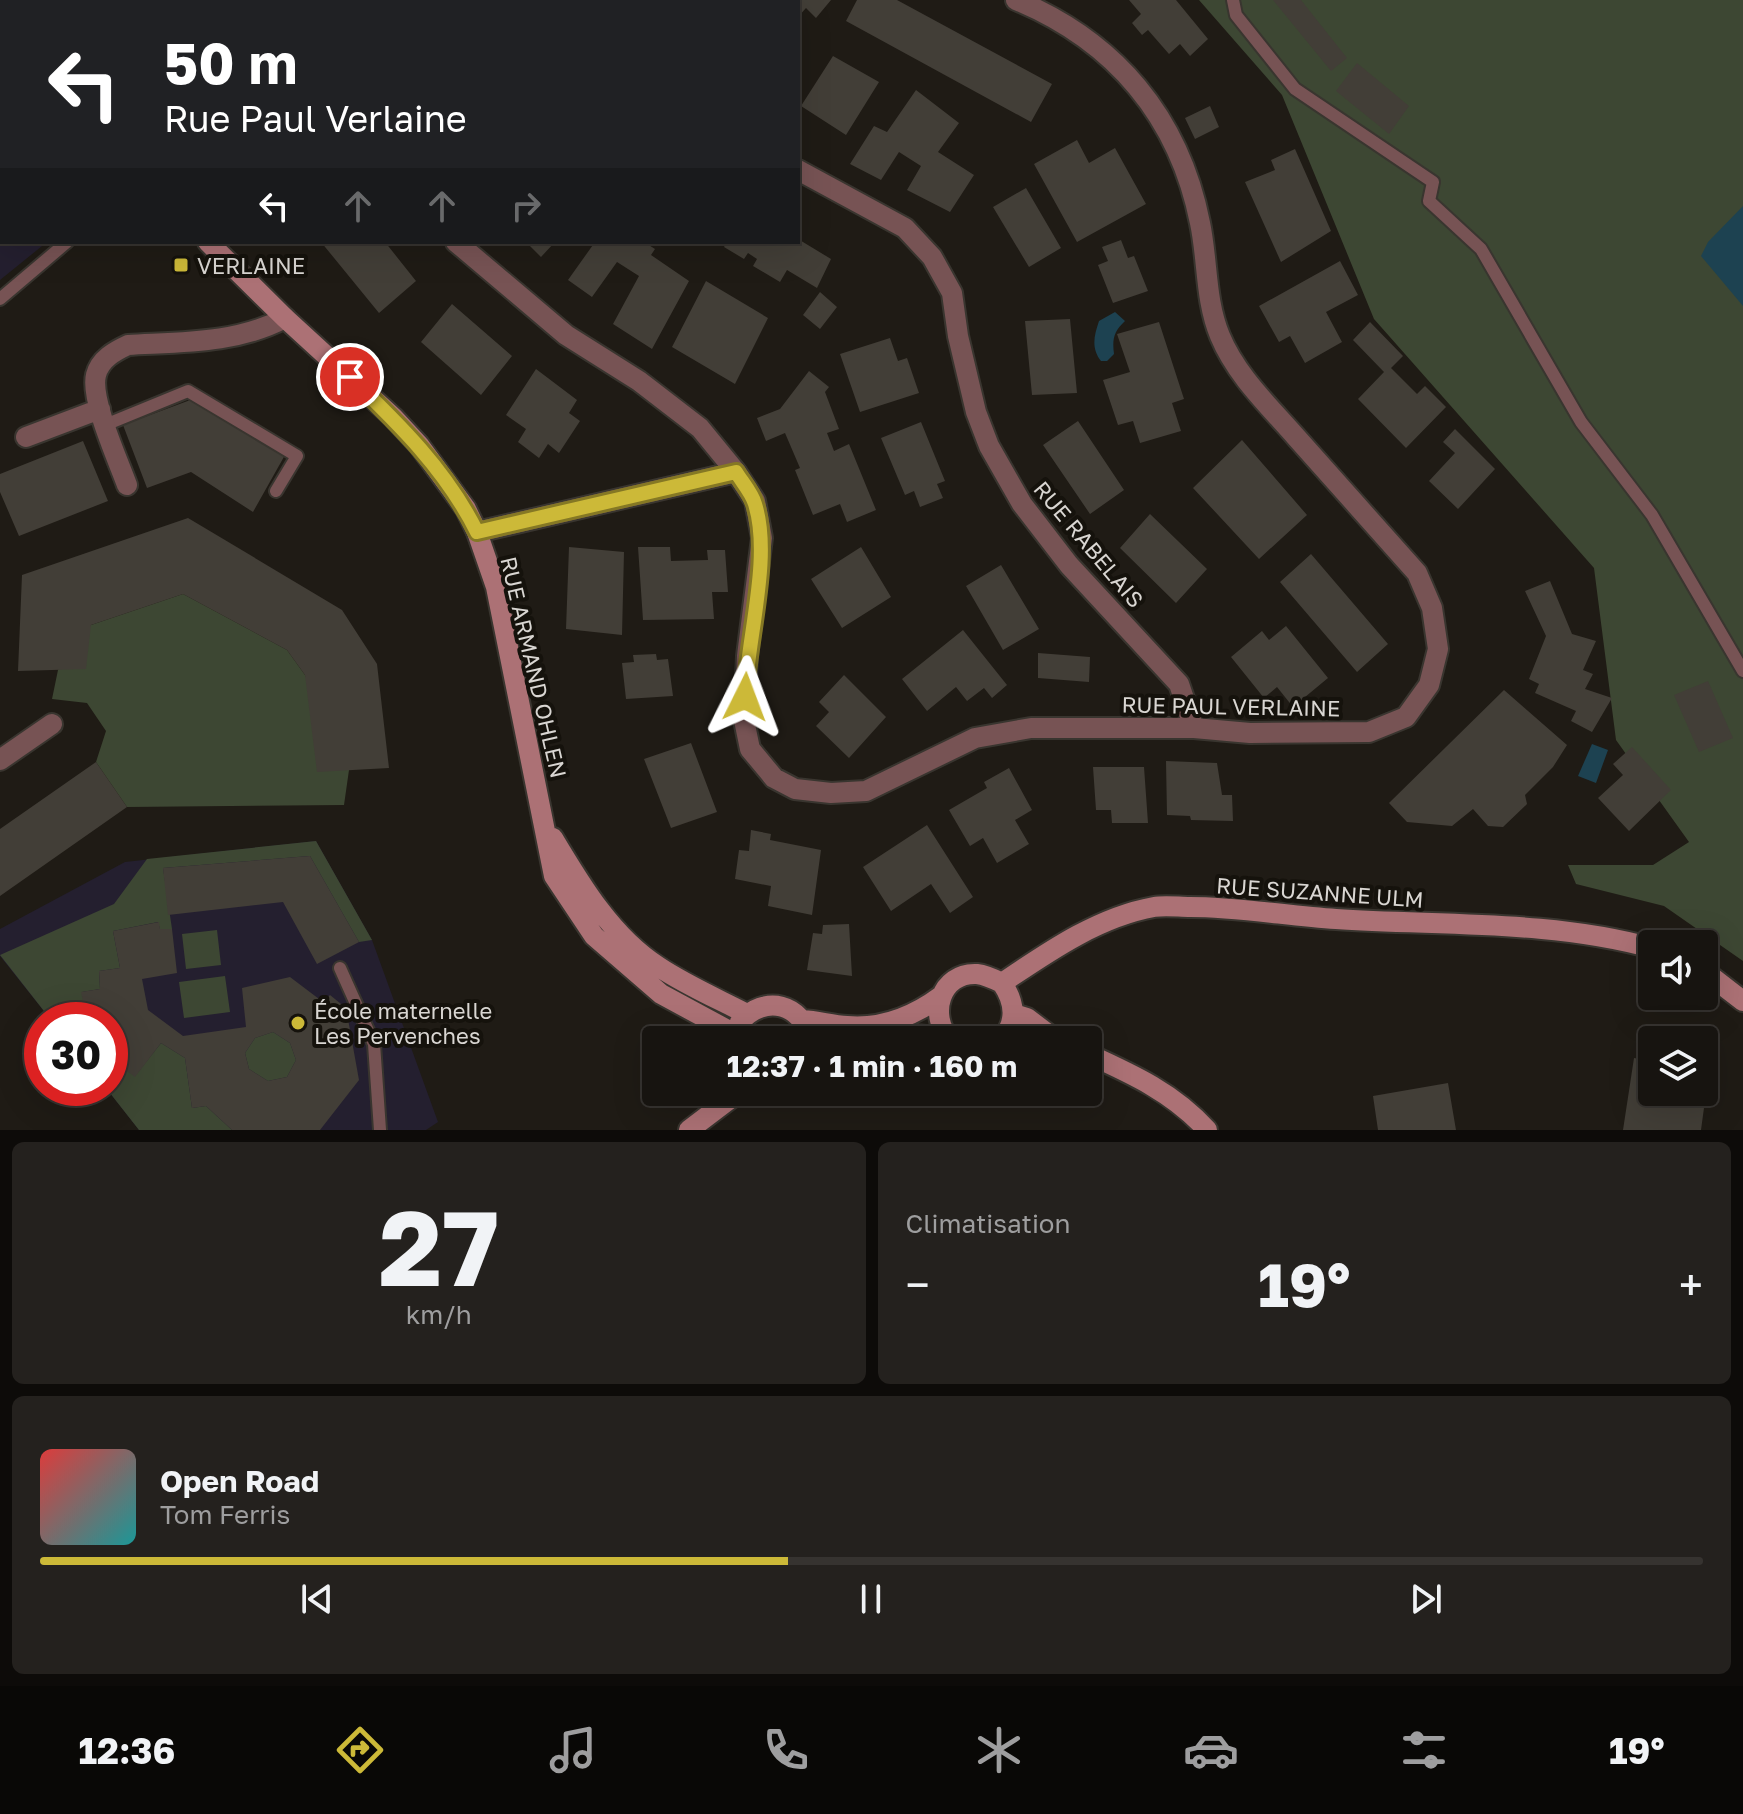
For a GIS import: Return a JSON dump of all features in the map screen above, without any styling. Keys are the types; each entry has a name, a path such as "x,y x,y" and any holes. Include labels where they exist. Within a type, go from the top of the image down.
{"main road":[{"name":"RUE ARMAND OHLEN","path":"210,244 393,417 454,491 477,532 496,587 554,876 594,936 661,994 716,1026"},
{"name":"RUE ARMAND OHLEN","path":"545,826 582,886 623,937 658,966 747,1014"},
{"name":"RUE SUZANNE ULM","path":"1002,983 1077,936 1117,917 1156,907 1213,907 1334,919 1542,930 1638,944"},
{"path":"803,1020 846,1027 876,1025 904,1018 941,996 947,987 966,975 988,976 1002,983 1012,1001 1014,1014 1010,1026"},
{"path":"1718,982 1743,1001"},
{"path":"941,996 938,1018 942,1026"},
{"path":"741,1026 747,1014 770,1004 794,1011 805,1026"},
{"path":"1014,1014 1038,1026"},
{"path":"1102,1061 1160,1088 1190,1111 1207,1130"},
{"path":"689,1130 721,1106"}],"street":[{"name":"RUE PAUL VERLAINE","path":"458,244 566,335 639,381 700,428 755,501 762,538 747,656 744,720 750,749 774,778 795,789 831,793 866,791 975,738 1031,728 1194,728 1250,733 1369,732 1406,717 1429,685 1438,649 1432,608 1417,573 1241,375 1219,336 1208,292 1201,223 1182,158 1159,113 1123,69 1086,36 1041,10 1016,0"},
{"name":"RUE RABELAIS","path":"800,171 905,228 932,257 952,293 958,336 976,412 989,446 1022,504 1069,565 1179,684 1194,728"},
{"path":"127,485 102,417 96,375 101,363 113,352 128,345 198,342 237,336 285,318"},
{"path":"26,437 102,417"},
{"path":"477,532 736,472"},
{"path":"0,760 52,724"}],"lane":[{"path":"1233,0 1236,15 1295,89 1433,182 1429,201 1481,249 1581,422 1652,515 1743,671"},
{"path":"0,299 65,244"},
{"path":"102,417 188,391 297,456 276,491"},
{"path":"340,968 374,1044 380,1130"}],"shaded area":[{"path":"0,244 45,244 0,280"},
{"path":"316,841 372,940 438,1122 426,1130 139,1130 120,1106 128,1106 128,1002 37,1002 0,956 0,929 125,862"}],"green space":[{"path":"1199,0 1743,0 1743,961 1718,944 1718,930 1698,930 1664,906 1576,884 1568,865 1653,865 1689,842 1616,740 1594,568 1374,319 1282,95"},
{"path":"183,594 287,650 305,675 349,770 344,805 127,807 96,762 106,731 87,703 52,699 58,670 91,625"},
{"path":"316,841 372,940 359,942 310,856 163,868 172,929 160,929 158,922 113,931 120,968 99,971 100,989 82,992 84,1002 37,1002 0,955 114,904 147,859"},
{"path":"217,930 221,965 186,969 182,934"},
{"path":"225,976 230,1012 184,1018 179,982"},
{"path":"273,1032 290,1043 296,1060 287,1077 268,1081 249,1069 245,1053 255,1038"},
{"path":"161,1043 185,1058 192,1108 206,1106 232,1130 139,1130 120,1106 128,1106 128,1071 135,1076"}],"water":[{"path":"1743,206 1743,306 1701,256 1708,242"},
{"path":"1115,312 1125,321 1115,336 1114,354 1107,361 1101,361 1095,347 1097,326 1099,321"},
{"path":"1592,744 1608,750 1596,783 1578,776"}],"building":[{"path":"800,0 831,0 816,18 806,8 800,15"},
{"path":"857,0 897,0 1052,84 1031,122 846,21"},
{"path":"1129,0 1176,0 1208,39 1190,56 1180,44 1169,54 1148,30 1142,35 1132,23 1141,14"},
{"path":"1273,0 1301,0 1347,58 1331,71"},
{"path":"833,56 879,82 846,135 801,106"},
{"path":"1357,63 1409,106 1389,134 1336,91"},
{"path":"916,90 959,123 938,152 974,175 950,212 907,190 921,166 899,152 881,180 850,164 874,126 887,132"},
{"path":"1210,106 1219,127 1195,139 1185,118"},
{"path":"1077,140 1089,163 1115,148 1146,204 1077,242 1034,164"},
{"path":"1295,149 1331,231 1281,262 1245,182 1275,170 1271,160"},
{"path":"1026,188 1061,248 1029,267 993,207"},
{"path":"800,240 831,259 817,288 787,270 780,282 753,266 757,259 748,253 744,259 724,247 726,244 800,244"},
{"path":"1121,240 1128,258 1134,256 1148,291 1113,303 1098,265 1108,261 1102,247"},
{"path":"323,244 387,244 416,281 379,313"},
{"path":"528,244 553,244 541,257"},
{"path":"594,244 647,244 655,249 651,255 689,281 652,349 613,324 639,276 617,262 592,297 568,280"},
{"path":"1340,261 1358,295 1326,312 1342,342 1305,363 1290,336 1279,342 1259,306"},
{"path":"706,281 768,318 735,384 672,347"},
{"path":"820,292 837,307 820,329 803,315"},
{"path":"452,304 512,356 481,395 421,342"},
{"path":"1070,319 1077,393 1032,395 1025,321"},
{"path":"1159,322 1184,399 1172,403 1181,431 1140,443 1133,421 1118,425 1103,380 1130,372 1117,334"},
{"path":"1370,322 1403,356 1391,368 1417,394 1425,386 1446,407 1406,448 1358,399 1384,372 1353,340"},
{"path":"890,338 898,361 907,358 919,393 860,412 840,354"},
{"path":"536,369 577,400 569,413 580,421 559,453 548,444 539,458 518,442 526,429 506,415"},
{"path":"809,371 829,387 825,392 839,429 827,433 834,451 849,444 876,510 847,522 840,504 813,515 795,470 800,468 785,433 766,441 757,418 780,409"},
{"path":"193,399 285,455 253,512 191,472 147,488 123,425"},
{"path":"1078,421 1124,490 1090,514 1043,445"},
{"path":"921,422 945,481 937,484 943,498 920,507 914,491 905,495 881,438"},
{"path":"1455,429 1495,469 1458,509 1429,481 1455,453 1443,442"},
{"path":"1242,440 1307,515 1259,559 1193,488"},
{"path":"83,441 108,501 19,536 0,492 0,474"},
{"path":"1150,514 1207,569 1176,603 1120,548"},
{"path":"188,518 342,610 377,664 389,768 317,772 305,675 287,650 183,594 91,625 86,669 18,671 22,575"},
{"path":"569,547 624,552 622,635 566,629"},
{"path":"638,547 670,547 671,561 708,560 707,550 725,550 728,592 712,592 714,619 643,620"},
{"path":"861,547 891,597 842,628 811,579"},
{"path":"1311,554 1388,644 1357,672 1280,582"},
{"path":"1001,565 1039,629 1003,650 966,586"},
{"path":"1550,581 1572,634 1596,641 1583,670 1593,674 1585,689 1612,698 1592,732 1571,721 1576,711 1535,693 1539,684 1529,679 1546,636 1525,591"},
{"path":"1286,626 1328,678 1293,707 1277,687 1264,698 1231,657 1262,631 1269,640"},
{"path":"963,630 1007,685 992,698 984,688 967,701 956,687 927,711 902,679"},
{"path":"1038,653 1090,657 1089,682 1038,678"},
{"path":"656,654 657,660 668,659 673,696 626,699 622,663 634,662 633,655"},
{"path":"844,675 886,717 849,758 816,726 829,712 819,702"},
{"path":"1708,681 1733,738 1699,752 1674,695"},
{"path":"1504,690 1567,745 1553,767 1525,795 1527,804 1503,827 1488,826 1473,809 1452,826 1407,822 1389,803"},
{"path":"691,743 717,812 671,828 644,759"},
{"path":"1632,747 1671,790 1629,831 1598,798 1623,775 1613,764"},
{"path":"1166,761 1217,763 1222,795 1232,795 1233,821 1191,820 1190,816 1167,815"},
{"path":"96,762 127,807 0,896 0,829"},
{"path":"1093,767 1144,767 1148,823 1112,823 1111,810 1096,810"},
{"path":"1009,768 1032,810 1015,820 1029,844 997,863 983,838 970,846 949,810 987,788 984,782"},
{"path":"927,825 973,897 950,913 931,884 891,911 863,867"},
{"path":"751,830 771,834 770,840 821,850 812,915 768,906 771,886 735,879 739,850 749,851"},
{"name":"École maternelle Les Pervenches","path":"310,856 359,942 317,964 283,902 168,915 163,868"},
{"name":"École maternelle Les Pervenches","path":"159,922 160,929 172,929 177,973 142,979 148,1010 183,1036 246,1027 242,988 290,977 323,1002 330,995 346,1008 359,1080 320,1130 232,1130 206,1106 192,1108 185,1058 161,1043 135,1077 128,1072 128,1002 83,1002 81,992 100,989 99,971 120,968 113,931","holes":["273,1032 290,1043 296,1060 287,1077 268,1081 249,1069 245,1053 255,1038"]},
{"path":"849,924 852,976 807,970 813,933 822,934 823,925"},
{"path":"1634,1058 1638,1059 1638,1106 1704,1106 1701,1130 1623,1130"},
{"path":"1448,1083 1456,1130 1378,1130 1373,1096"}],"place":[{"name":"VERLAINE","path":"181,265"},
{"name":"École maternelle Les Pervenches","path":"298,1023"}],"route":[{"path":"350,377 419,445 466,509 477,532 736,472 755,501 762,538 748,645 745,697"}]}
